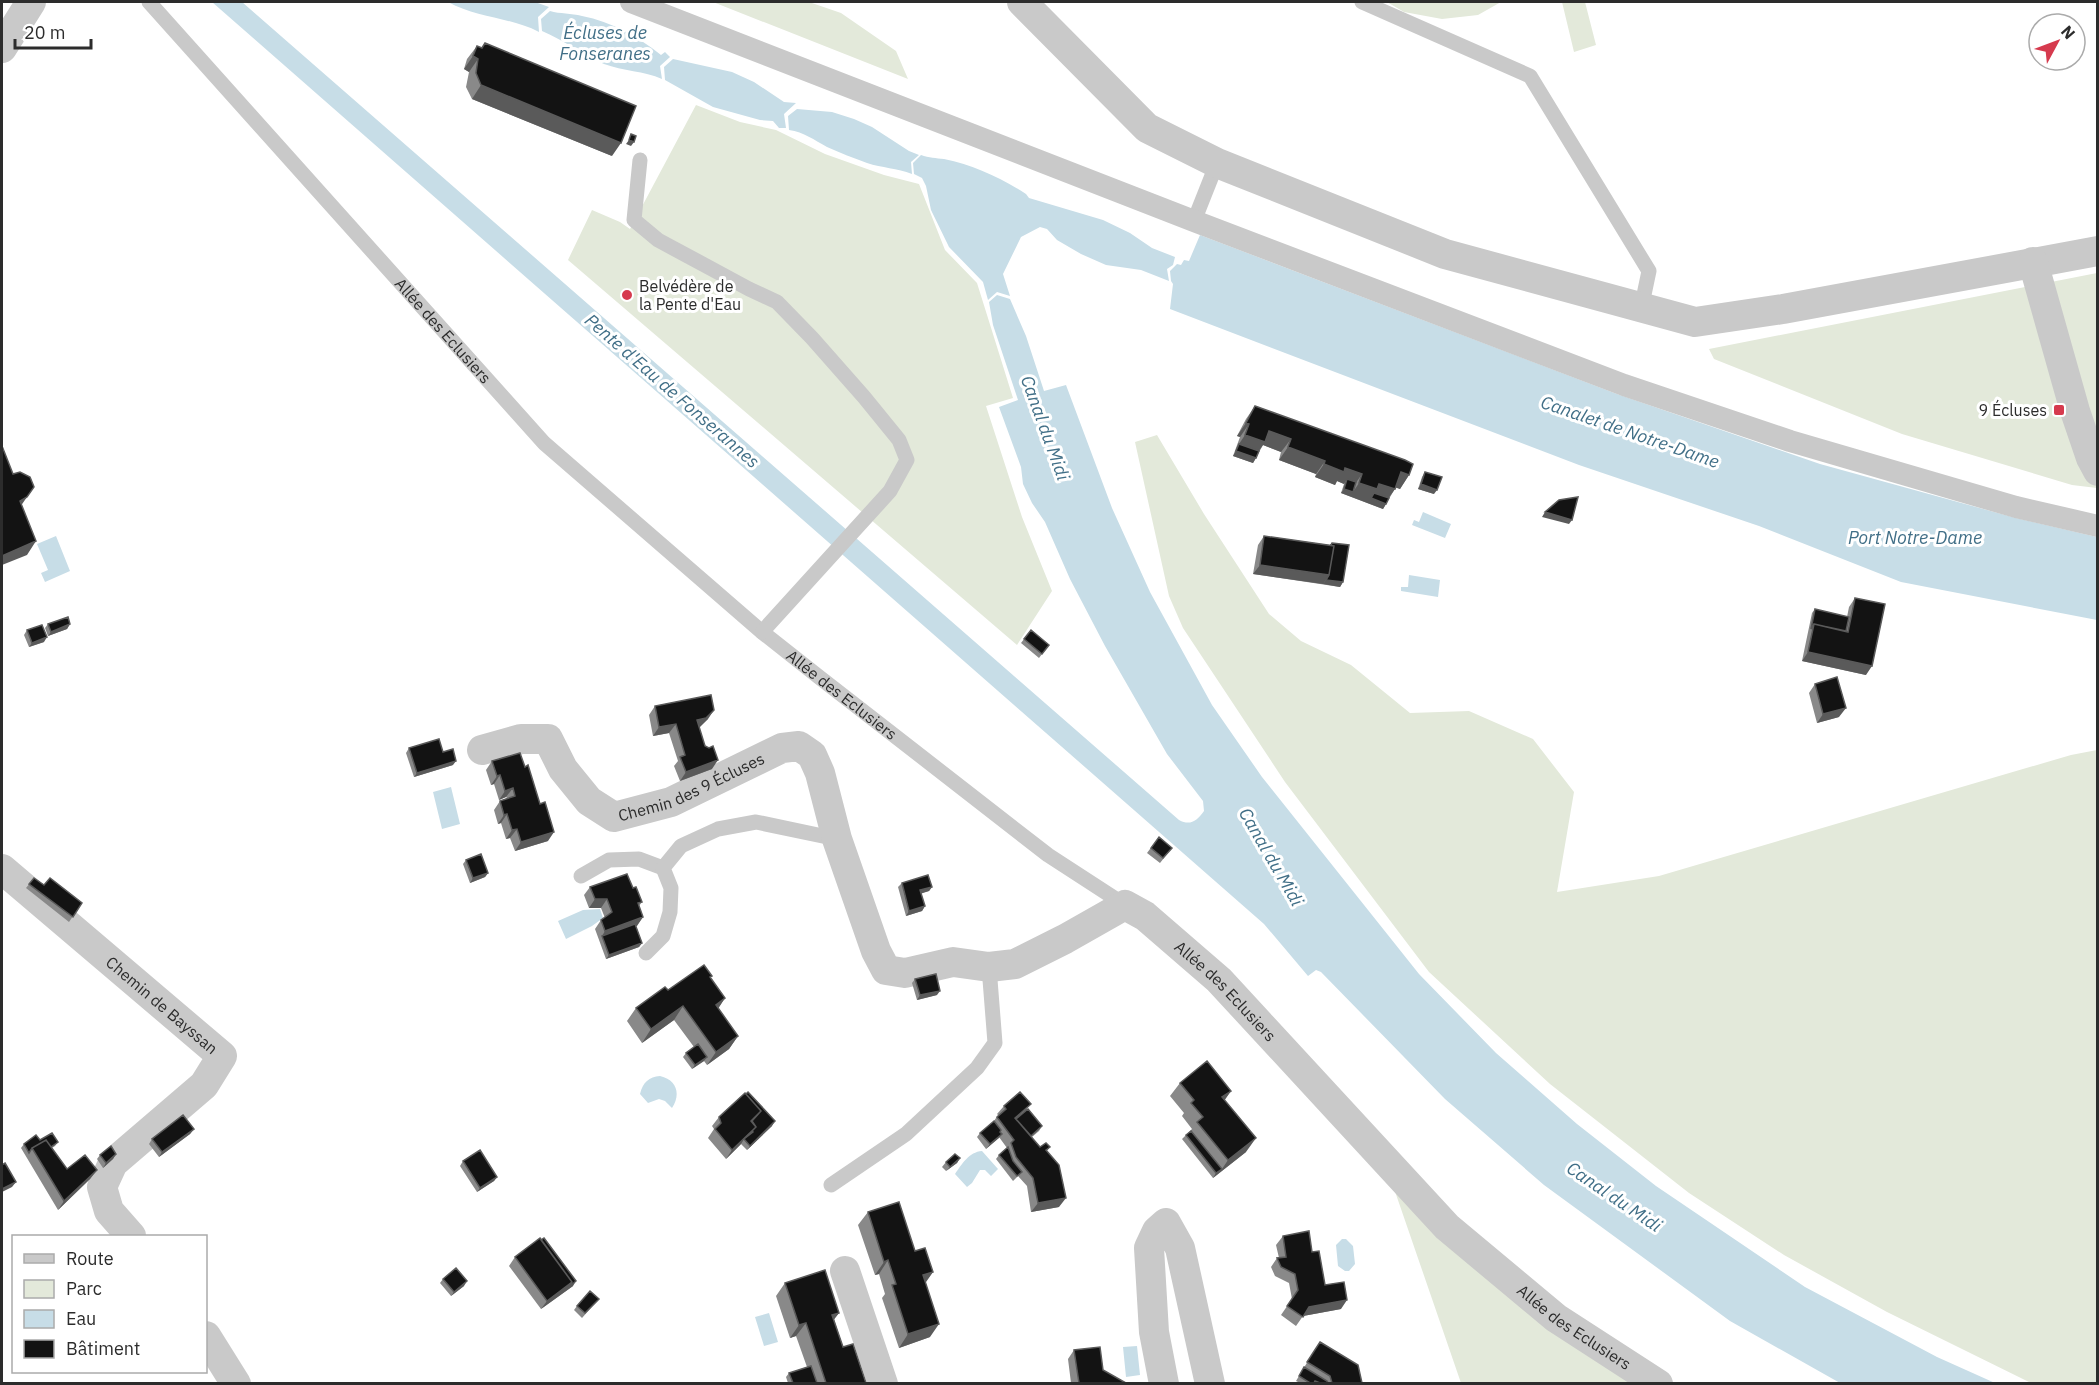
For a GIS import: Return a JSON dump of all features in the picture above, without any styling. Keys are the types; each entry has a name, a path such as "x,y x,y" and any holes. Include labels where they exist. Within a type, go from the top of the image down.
{"street":[{"path":"2,48 31,2"},
{"path":"631,2 1194,221 1656,396 1790,441 2016,507 2097,526"},
{"path":"1022,2 1147,128 1217,163 1445,254 1695,322 1714,321 2097,251"},
{"path":"2033,262 2075,411 2097,471"},
{"name":"Chemin des 9 Écluses","path":"482,750 521,739 548,739 562,769 589,801 614,817 671,802 782,748 799,746 812,755 820,773 837,839 876,951 886,970 905,973 954,962 989,967 1015,964 1125,905"},
{"name":"Chemin de Bayssan","path":"2,869 222,1056 204,1085 113,1163 102,1187 110,1211 130,1235"},
{"name":"Allée des Eclusiers","path":"1125,905 1145,916 1219,980 1447,1227 1556,1318 1659,1383"},
{"path":"1164,1383 1154,1332 1149,1248 1157,1231 1166,1223 1180,1248 1210,1383"},
{"path":"845,1271 883,1383"},
{"path":"207,1338 236,1383"}],"lane":[{"name":"Allée des Eclusiers","path":"149,2 544,443 762,632 1048,855 1125,905"},
{"path":"1362,2 1530,76 1650,272 1641,309"},
{"path":"640,160 634,220 658,240 748,290 777,302 864,397 899,440 907,460 890,491 762,632"},
{"path":"1194,221 1217,163"},
{"path":"663,868 681,846 718,829 756,822 837,839"},
{"path":"581,876 609,860 639,860 663,868 671,888 670,912 663,936 646,953"},
{"path":"831,1185 906,1134 977,1068 995,1043 989,967"}],"green space":[{"path":"713,2 809,2 841,13 896,51 908,79"},
{"path":"1387,2 1501,2 1478,15 1442,19 1404,12"},
{"path":"1562,2 1585,2 1596,45 1574,52"},
{"path":"696,105 740,122 776,130 825,154 884,175 919,184 945,250 977,283 1013,398 986,406 1022,517 1052,591 1017,645 568,260 592,210 630,229"},
{"path":"2097,273 2097,488 2072,485 1902,434 1714,359 1709,349"},
{"path":"1157,435 1204,514 1269,614 1301,641 1351,665 1410,713 1469,711 1533,739 1574,792 1557,892 1659,876 2071,755 2097,750 2097,1383 2031,1383 1887,1312 1784,1255 1689,1193 1550,1084 1429,972 1285,782 1183,628 1169,596 1135,442"},
{"path":"1389,1174 1658,1383 1461,1383"}],"water":[{"path":"212,2 242,2 1179,820 1187,823 1193,822 1204,811 1203,801 1167,754 1105,646 1070,579 1045,522 1023,484 1021,467 999,407 1018,400 993,325 989,302 997,295 1010,299 1026,336 1044,391 1066,385 1112,508 1150,592 1212,705 1262,777 1419,974 1496,1053 1577,1124 1656,1186 1805,1287 1937,1357 1995,1383 1840,1383 1730,1321 1544,1185 1445,1099 1321,972 1316,970 1308,976 1264,924"},
{"path":"448,2 535,2 549,7 538,17 539,32"},
{"name":"Écluses de Fonseranes","path":"550,11 604,22 633,36 661,55 665,52 670,57 660,66 662,79 604,64 542,31 541,19"},
{"path":"673,59 732,72 754,82 784,102 796,103 784,114 786,128 779,128 773,121 760,120 713,107 665,80 664,67"},
{"path":"797,109 832,112 872,127 919,155 911,162 912,174 867,163 827,147 804,134 789,130 788,116"},
{"path":"921,155 977,168 1007,183 1029,198 1103,220 1130,233 1152,248 1175,257 1173,265 1167,269 1169,281 1141,270 1106,265 1081,254 1057,240 1047,229 1040,227 1021,237 1003,274 1010,296 997,292 988,300 983,282 949,247 931,210 926,186 922,178 914,174 913,163"},
{"name":"Port Notre-Dame","path":"1200,235 1617,394 1820,464 2016,518 2097,537 2097,620 1901,582 1759,526 1579,465 1170,309 1173,284 1170,271 1177,264 1181,265 1184,260 1189,261"},
{"path":"1423,512 1451,524 1445,538 1412,525 1414,520 1419,522"},
{"path":"56,536 70,571 45,582 41,573 48,570 37,544"},
{"path":"1409,575 1440,580 1438,597 1401,591 1401,587 1408,587"},
{"path":"451,787 460,824 442,829 433,792"},
{"path":"600,909 603,918 566,939 558,921 583,910"},
{"path":"660,1076 674,1084 676,1088 675,1103 672,1108 659,1099 648,1103 640,1094 647,1081"},
{"path":"982,1151 998,1169 991,1176 985,1170 980,1170 967,1187 955,1174 970,1156"},
{"path":"1342,1239 1346,1239 1353,1246 1355,1264 1349,1271 1338,1266 1336,1245"},
{"path":"769,1313 778,1342 764,1346 755,1317"},
{"path":"1137,1346 1140,1375 1126,1377 1123,1347"}],"building":[{"path":"485,43 636,106 621,143 481,85 476,73 478,59 473,56 477,46 482,48"},
{"path":"631,134 636,136 634,142 629,140"},
{"path":"1255,406 1405,460 1413,464 1409,475 1401,472 1395,489 1379,484 1377,489 1359,483 1362,474 1345,468 1344,472 1324,464 1325,461 1288,447 1291,439 1269,431 1265,442 1245,435 1249,424 1246,423"},
{"path":"1239,444 1259,451 1256,458 1236,451"},
{"path":"2,446 13,474 20,472 30,477 34,487 27,497 20,501 36,541 2,556"},
{"path":"1425,472 1442,477 1437,490 1421,484"},
{"path":"1347,479 1356,482 1353,492 1344,489"},
{"path":"1374,493 1389,498 1386,504 1371,498"},
{"path":"1578,497 1572,520 1545,512 1559,500"},
{"path":"1264,536 1334,546 1329,575 1260,565"},
{"path":"1332,543 1349,545 1343,582 1326,580 1334,546 1331,545"},
{"path":"1855,598 1885,604 1872,666 1808,652 1814,624 1848,632"},
{"path":"1815,609 1849,617 1846,631 1814,624 1811,629"},
{"path":"68,617 70,624 51,632 48,624"},
{"path":"42,625 47,637 32,643 27,630"},
{"path":"1031,630 1049,645 1042,654 1024,639"},
{"path":"1837,677 1846,708 1823,714 1815,684"},
{"path":"711,695 714,710 706,718 697,720 705,746 709,748 713,746 718,760 686,772 680,757 685,755 676,724 659,727 655,706"},
{"path":"439,739 443,752 453,749 456,761 417,773 409,748"},
{"path":"520,753 525,767 528,765 540,804 545,802 554,832 521,842 517,829 512,830 507,814 504,815 500,801 515,796 513,788 505,791 492,761"},
{"path":"1159,837 1172,848 1163,858 1151,848"},
{"path":"481,854 488,873 473,878 466,860"},
{"path":"627,874 642,902 638,903 643,917 605,931 601,920 612,912 607,899 595,899 590,887"},
{"path":"928,875 932,887 920,890 925,906 909,911 902,883"},
{"path":"34,878 44,885 50,878 82,903 73,917 29,884"},
{"path":"635,924 642,943 609,955 602,936"},
{"path":"704,965 725,998 716,1005 738,1036 716,1052 683,1006 651,1029 636,1008 665,987 668,990"},
{"path":"936,974 940,991 920,995 915,979"},
{"path":"698,1044 707,1057 695,1065 686,1053"},
{"path":"1207,1061 1231,1091 1222,1097 1256,1138 1228,1160 1197,1122 1203,1117 1191,1103 1194,1100 1180,1083"},
{"path":"748,1092 775,1121 750,1146 744,1139 753,1132 756,1127 752,1121 761,1111 746,1094"},
{"path":"1020,1092 1031,1104 1015,1118 1040,1147 1046,1143 1050,1147 1046,1150 1059,1165 1066,1198 1038,1203 1033,1178 1016,1157 1011,1143 1014,1140 997,1117 1006,1109 1004,1106"},
{"path":"745,1093 761,1111 751,1121 756,1127 732,1150 715,1129 721,1123 719,1117"},
{"path":"1028,1109 1042,1126 1031,1136 1016,1119"},
{"path":"183,1115 194,1129 162,1152 152,1139"},
{"path":"994,1121 1002,1134 990,1144 980,1133"},
{"path":"1191,1131 1222,1169 1216,1173 1186,1135"},
{"path":"52,1133 58,1142 51,1147 46,1140 32,1148 29,1153 24,1144 36,1135 40,1140"},
{"path":"46,1140 67,1169 85,1155 97,1170 64,1201 32,1148"},
{"path":"111,1146 116,1154 106,1163 100,1155"},
{"path":"1008,1147 1013,1161 1022,1172 1017,1176 999,1155"},
{"path":"480,1150 497,1177 480,1188 463,1161"},
{"path":"955,1154 960,1158 950,1167 946,1162"},
{"path":"5,1163 16,1182 2,1189 2,1165"},
{"path":"899,1202 915,1251 925,1248 933,1272 923,1275 939,1324 908,1334 892,1285 896,1284 888,1260 884,1262 868,1212"},
{"path":"1309,1231 1312,1252 1319,1251 1325,1285 1344,1282 1347,1300 1309,1307 1303,1317 1287,1306 1298,1290 1295,1274 1281,1267 1277,1258 1286,1257 1283,1236"},
{"path":"540,1238 572,1282 547,1301 515,1257"},
{"path":"544,1238 576,1281 569,1287 572,1282 541,1240"},
{"path":"456,1268 467,1281 454,1292 443,1279"},
{"path":"825,1270 839,1313 832,1315 843,1347 853,1344 866,1383 826,1383 806,1323 799,1325 785,1283"},
{"path":"590,1291 599,1299 585,1313 577,1306"},
{"path":"1320,1342 1358,1365 1362,1383 1332,1383 1330,1376 1307,1362"},
{"path":"1100,1347 1103,1370 1126,1383 1079,1383 1074,1350"},
{"path":"811,1366 817,1383 793,1383 789,1373"},
{"path":"1304,1367 1328,1383 1315,1381 1310,1383 1299,1376"}],"place":[{"name":"Belvédère de la Pente d'Eau","path":"627,295"},
{"name":"9 Écluses","path":"2059,410"}],"water label":[{"name":"Pente d'Eau de Fonserannes","path":"672,391"},
{"name":"Canal du Midi","path":"1045,428"},
{"name":"Canalet de Notre-Dame","path":"1630,432"},
{"name":"Canal du Midi","path":"1271,857"},
{"name":"Canal du Midi","path":"1614,1197"}]}
